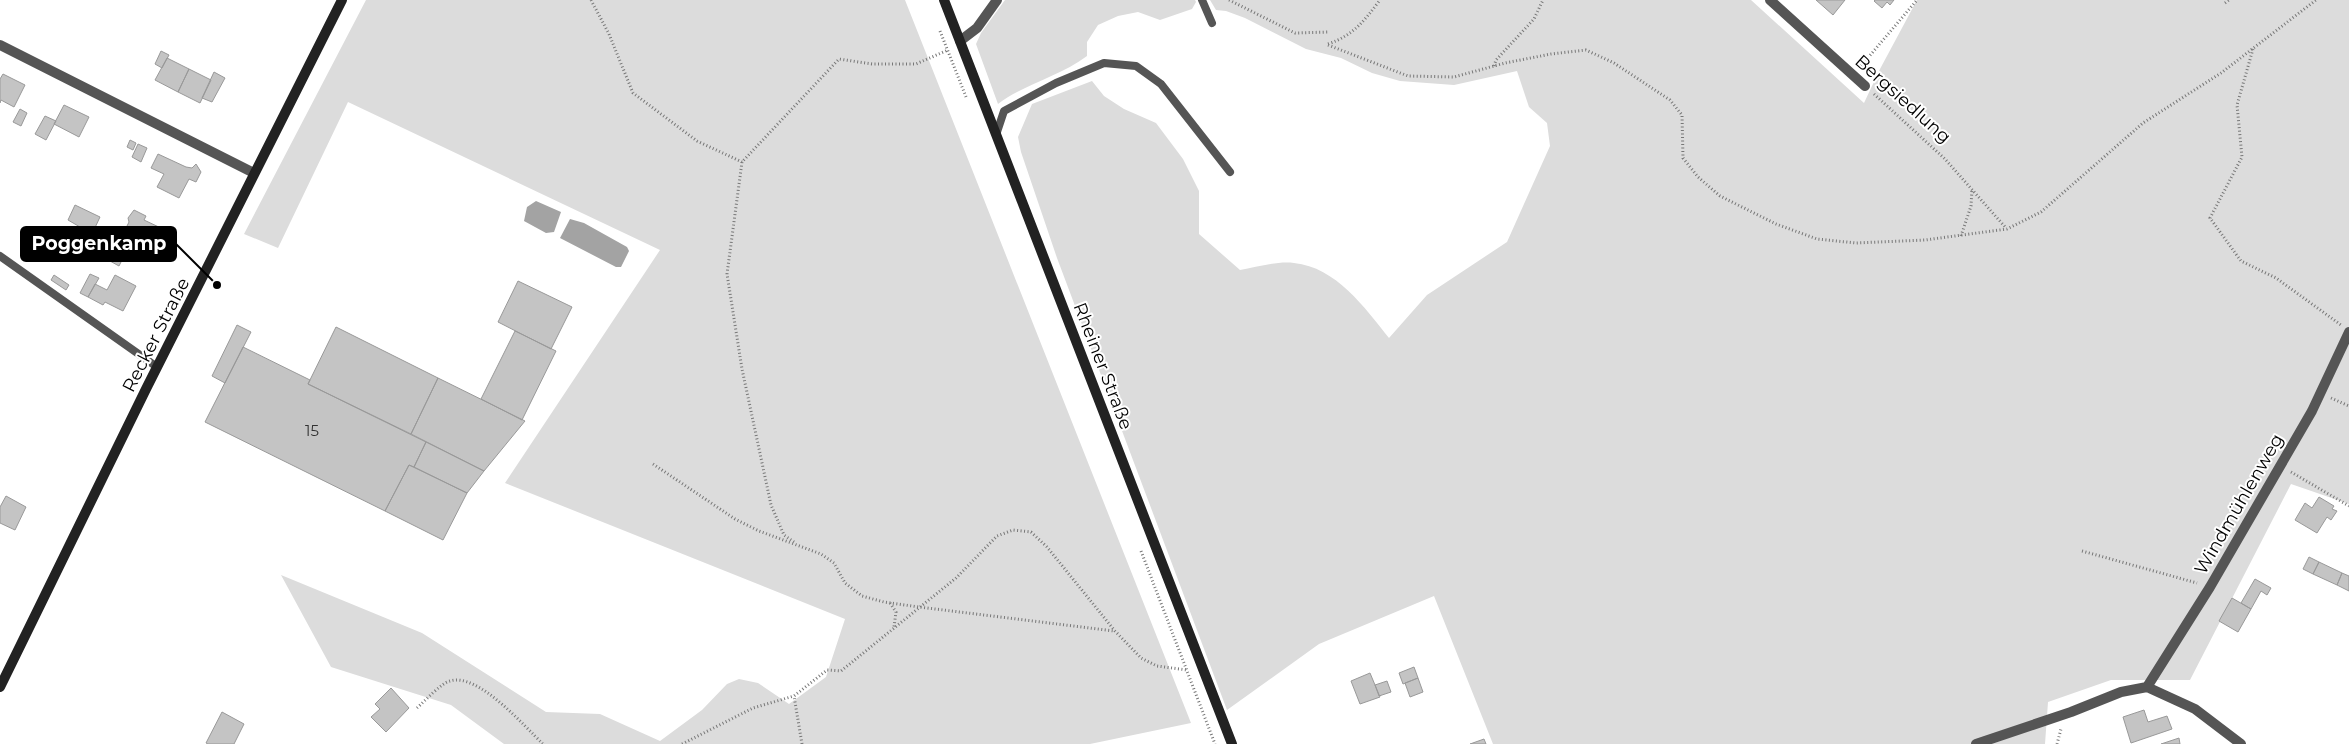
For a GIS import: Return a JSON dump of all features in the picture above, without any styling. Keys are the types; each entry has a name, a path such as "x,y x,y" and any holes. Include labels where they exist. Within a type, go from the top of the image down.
{"main road":[{"name":"Recker Straße","path":"0,687 157,367 342,0"},
{"name":"Rheiner Straße","path":"944,0 1232,744"}],"street":[{"path":"960,41 977,28 997,0"},
{"name":"Bergsiedlung","path":"1770,0 1865,86"},
{"path":"0,45 254,173"},
{"name":"Windmühlenweg","path":"2147,687 2210,587 2278,470 2321,394 2349,331"},
{"path":"1976,744 2065,714 2121,692 2147,687 2196,709 2241,744"}],"lane":[{"path":"1202,0 1212,23"},
{"path":"996,137 1004,111 1018,102 1104,63 1136,66 1161,84 1230,172"},
{"path":"0,256 157,367"}],"path":[{"path":"591,0 609,34 633,93 697,140 742,162"},
{"path":"1229,0 1295,33 1329,32"},
{"path":"1380,0 1366,19 1346,38 1328,45 1408,76 1454,77 1551,54 1586,50 1614,63 1670,100 1682,116 1683,158 1698,178 1720,196 1776,224 1817,240 1856,242 1925,240 2006,229 2040,212 2143,123 2221,73 2316,0"},
{"path":"1494,66 1496,60 1534,19 1543,0"},
{"path":"1853,75 1917,0"},
{"path":"2225,3 2229,0"},
{"path":"794,542 784,535 771,505 742,369 727,274 742,162 838,59 872,64 916,64 947,51 960,41"},
{"path":"2253,48 2237,105 2242,157 2210,218 2241,261 2276,278 2349,331"},
{"name":"Bergsiedlung","path":"1865,86 1946,158 2006,229"},
{"path":"1961,236 1971,206 1972,189"},
{"path":"2321,394 2349,406"},
{"path":"653,464 735,519 759,531 794,542 834,562 845,583 862,596 890,603 1115,631"},
{"path":"2278,470 2289,470 2349,506"},
{"path":"682,744 753,708 794,696 827,670 841,671 956,578 997,536 1013,530 1031,532 1047,547 1115,631 1141,658 1157,666 1187,670 1202,666"},
{"path":"1138,543 1215,744"},
{"path":"2082,550 2210,587"},
{"path":"890,603 896,612 894,627"},
{"path":"417,708 449,681 463,680 481,687 543,744"},
{"path":"794,696 802,744"}],"shaded area":[{"path":"366,0 905,0 1191,723 1090,744 504,744 451,705 331,667 281,575 422,633 546,712 600,714 660,741 702,710 727,684 739,679 758,683 789,704 826,677 845,619 505,483 660,250 348,102 278,248 244,234"},
{"path":"1005,0 1195,0 1196,2 1192,9 1160,20 1138,12 1118,16 1098,25 1087,42 1087,56 1065,70 1019,91 998,104 976,44 981,33"},
{"path":"1210,0 1751,0 1864,103 1917,0 2349,0 2349,504 2291,484 2190,680 2111,680 2048,702 2045,744 1493,744 1434,596 1319,644 1227,710 1057,258 1021,152 1018,137 1032,104 1092,81 1104,96 1124,109 1156,123 1183,159 1199,191 1199,234 1240,270 1274,264 1294,263 1309,266 1323,272 1359,302 1389,338 1427,295 1507,242 1550,146 1547,123 1529,107 1517,71 1454,85 1400,81 1372,73 1341,58 1306,49 1245,18 1226,11 1216,10"},
{"path":"536,201 561,212 554,232 546,233 524,221 527,207"},
{"path":"570,219 584,223 627,247 629,251 621,267 616,267 560,238"}],"building":[{"path":"1816,0 1845,0 1833,15"},
{"path":"1875,0 1894,0 1890,5 1887,2 1882,8"},
{"path":"161,51 169,55 162,68 155,64"},
{"path":"167,58 189,69 178,92 155,80"},
{"path":"189,69 211,80 200,103 178,92"},
{"path":"214,72 225,78 212,102 202,98"},
{"path":"3,74 25,85 14,107 1,100 0,103 0,79"},
{"path":"64,105 89,117 79,137 54,124"},
{"path":"20,109 27,113 21,126 13,122"},
{"path":"45,116 56,121 46,140 35,134"},
{"path":"130,140 136,143 133,150 127,147"},
{"path":"138,144 147,148 141,162 132,157"},
{"path":"158,154 186,167 192,168 196,164 201,172 196,182 189,179 179,198 157,187 164,174 151,168"},
{"path":"75,205 100,217 92,234 68,220"},
{"path":"134,210 146,216 144,220 163,229 151,253 122,236 129,222 128,218"},
{"path":"116,250 125,254 119,266 110,261"},
{"path":"90,274 99,278 88,297 80,293"},
{"path":"54,275 69,285 66,290 51,280"},
{"path":"115,275 136,286 123,311 105,302 103,305 88,297 95,284 107,290"},
{"path":"518,281 572,307 551,349 498,322"},
{"path":"237,325 251,332 225,383 212,376"},
{"path":"336,327 438,378 411,434 308,384"},
{"path":"515,331 556,351 522,420 481,399"},
{"path":"243,347 310,380 308,384 426,442 414,467 409,465 385,511 205,422"},
{"path":"438,378 525,421 484,471 411,434"},
{"path":"426,442 484,471 467,493 414,467"},
{"path":"409,465 467,493 443,540 385,511"},
{"path":"6,496 26,507 15,530 0,523 0,507"},
{"path":"2319,497 2334,506 2332,509 2337,511 2331,520 2327,517 2317,533 2295,520 2305,503 2312,508"},
{"path":"2309,557 2319,562 2313,574 2303,569"},
{"path":"2319,562 2342,573 2337,585 2313,574"},
{"path":"2342,573 2349,576 2349,591 2337,585"},
{"path":"2255,579 2271,588 2267,595 2261,591 2251,609 2241,603"},
{"path":"2232,598 2251,609 2238,632 2219,621"},
{"path":"1414,667 1418,678 1403,684 1399,673"},
{"path":"1370,673 1380,697 1360,704 1351,681"},
{"path":"1418,678 1423,692 1410,697 1405,683"},
{"path":"1387,681 1391,692 1379,696 1375,685"},
{"path":"391,688 409,708 386,732 371,717 380,709 375,704"},
{"path":"2144,710 2148,722 2167,716 2172,729 2131,743 2123,717"},
{"path":"222,712 244,724 234,744 208,744 206,743"},
{"path":"2179,738 2180,744 2161,744"},
{"path":"1484,739 1486,744 1470,744"}],"place":[{"name":"Poggenkamp","path":"217,285"}]}
